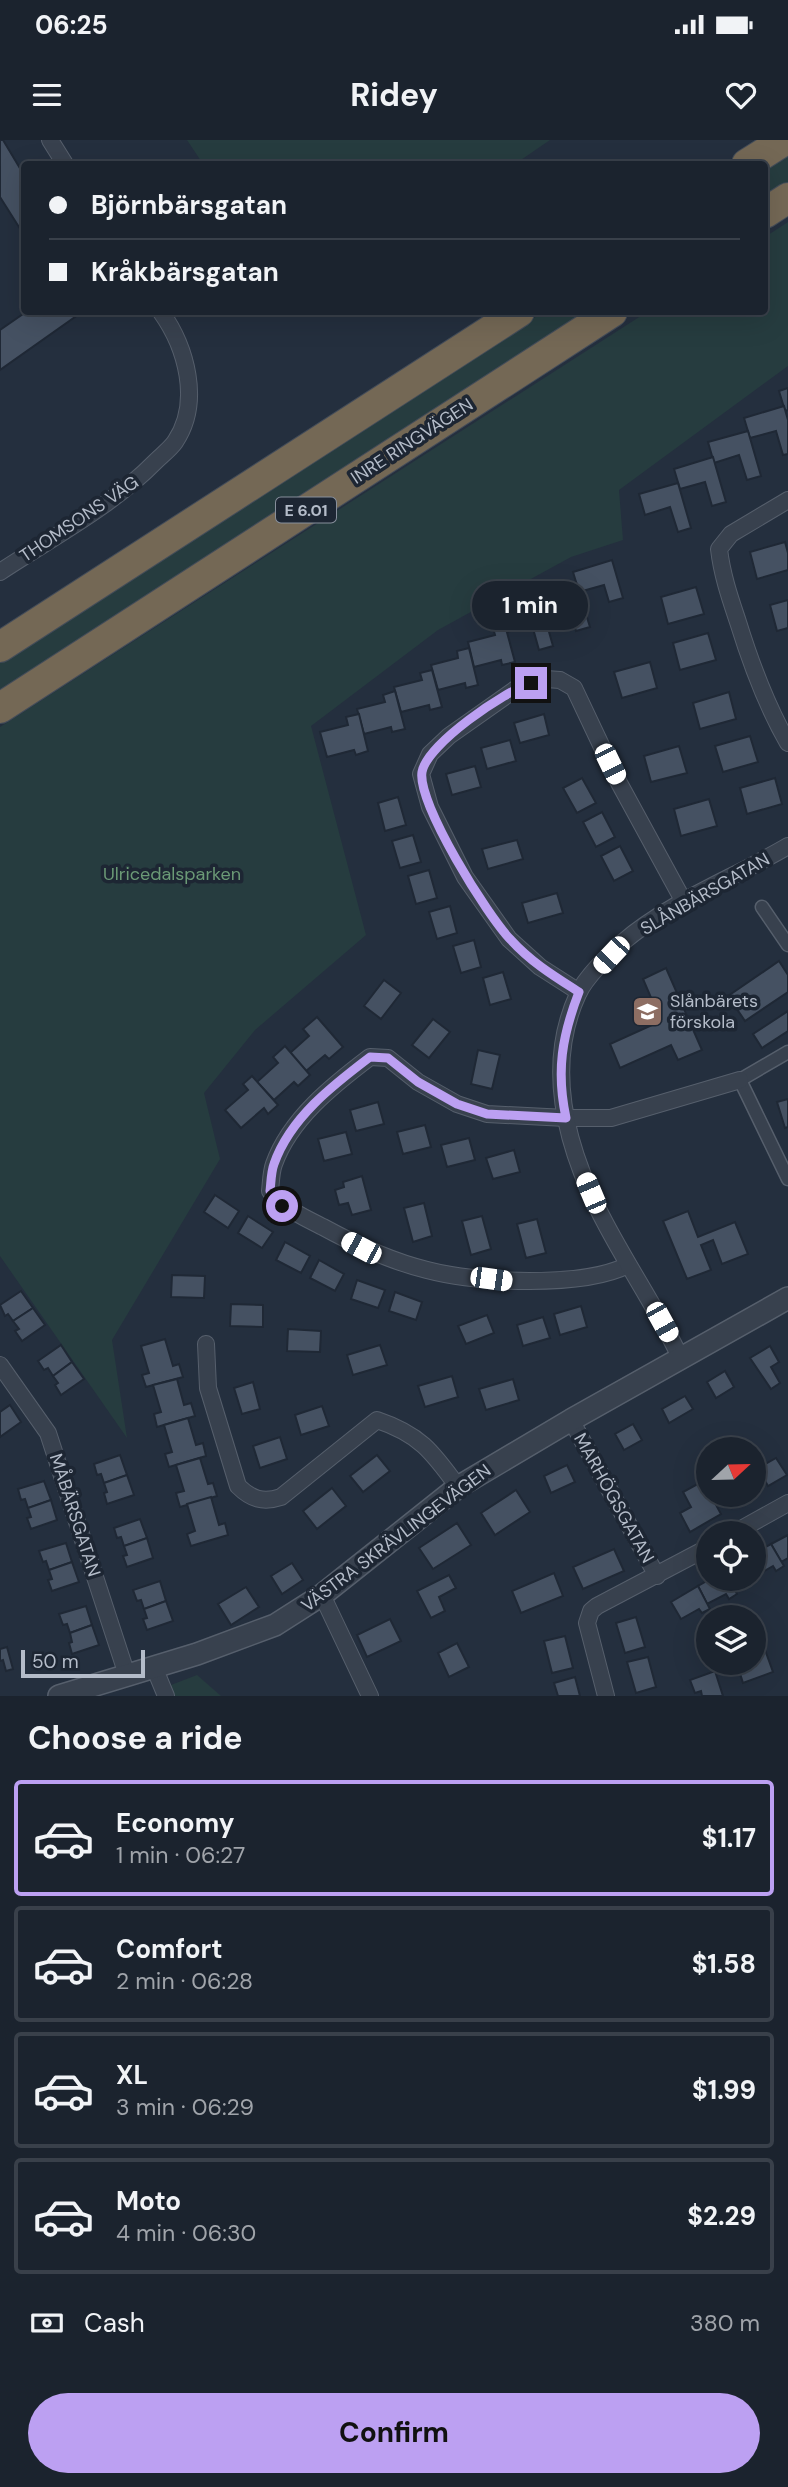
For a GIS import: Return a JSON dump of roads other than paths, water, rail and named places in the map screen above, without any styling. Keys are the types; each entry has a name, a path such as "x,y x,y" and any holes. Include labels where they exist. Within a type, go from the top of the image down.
{"highway":[{"path":"740,161 767,140"},
{"path":"752,161 785,140"},
{"path":"768,212 788,198"},
{"name":"E 6.01","path":"0,646 514,315"},
{"name":"INRE RINGVÄGEN","path":"0,708 607,315"}],"street":[{"path":"50,140 63,161"},
{"name":"THOMSONS VÄG","path":"0,572 133,486 176,441 188,410 188,382 184,357 177,338 163,315"},
{"path":"788,500 731,534 719,549 721,571 749,656 772,715 788,743"},
{"path":"579,992 540,967 509,939 465,877 430,807 421,774 429,754 449,736 517,688 546,679 560,680 574,688 618,780 684,902"},
{"name":"SLÅNBÄRSGATAN","path":"680,1357 628,1265 584,1178 560,1092 561,1058 568,1021 579,992 622,943 649,922 788,846"},
{"path":"762,907 788,945"},
{"path":"628,1265 601,1275 512,1282 428,1270 361,1248 282,1206 270,1191 274,1165 294,1126 346,1075 370,1057 388,1058 418,1082 457,1104 487,1114 611,1118 740,1080 788,1052"},
{"path":"740,1080 788,1179"},
{"name":"VÄSTRA SKRÄVLINGEVÄGEN","path":"59,1696 258,1633 289,1617 322,1595 458,1486 680,1357 788,1298"},
{"path":"206,1345 208,1388 238,1486 247,1495 264,1500 281,1497 377,1420 402,1428 422,1443 440,1461 458,1486"},
{"name":"MÅBÄRSGATAN","path":"0,1365 48,1433 127,1675"},
{"name":"MARHÖGSGATAN","path":"570,1420 657,1576"},
{"path":"756,1521 788,1503"},
{"path":"606,1696 587,1623 591,1611 696,1554"},
{"path":"322,1595 370,1696"},
{"path":"154,1667 166,1696"}],"place":[{"name":"Slånbärets förskola","path":"647,1011"}],"park label":[{"name":"Ulricedalsparken","path":"172,874"}]}
